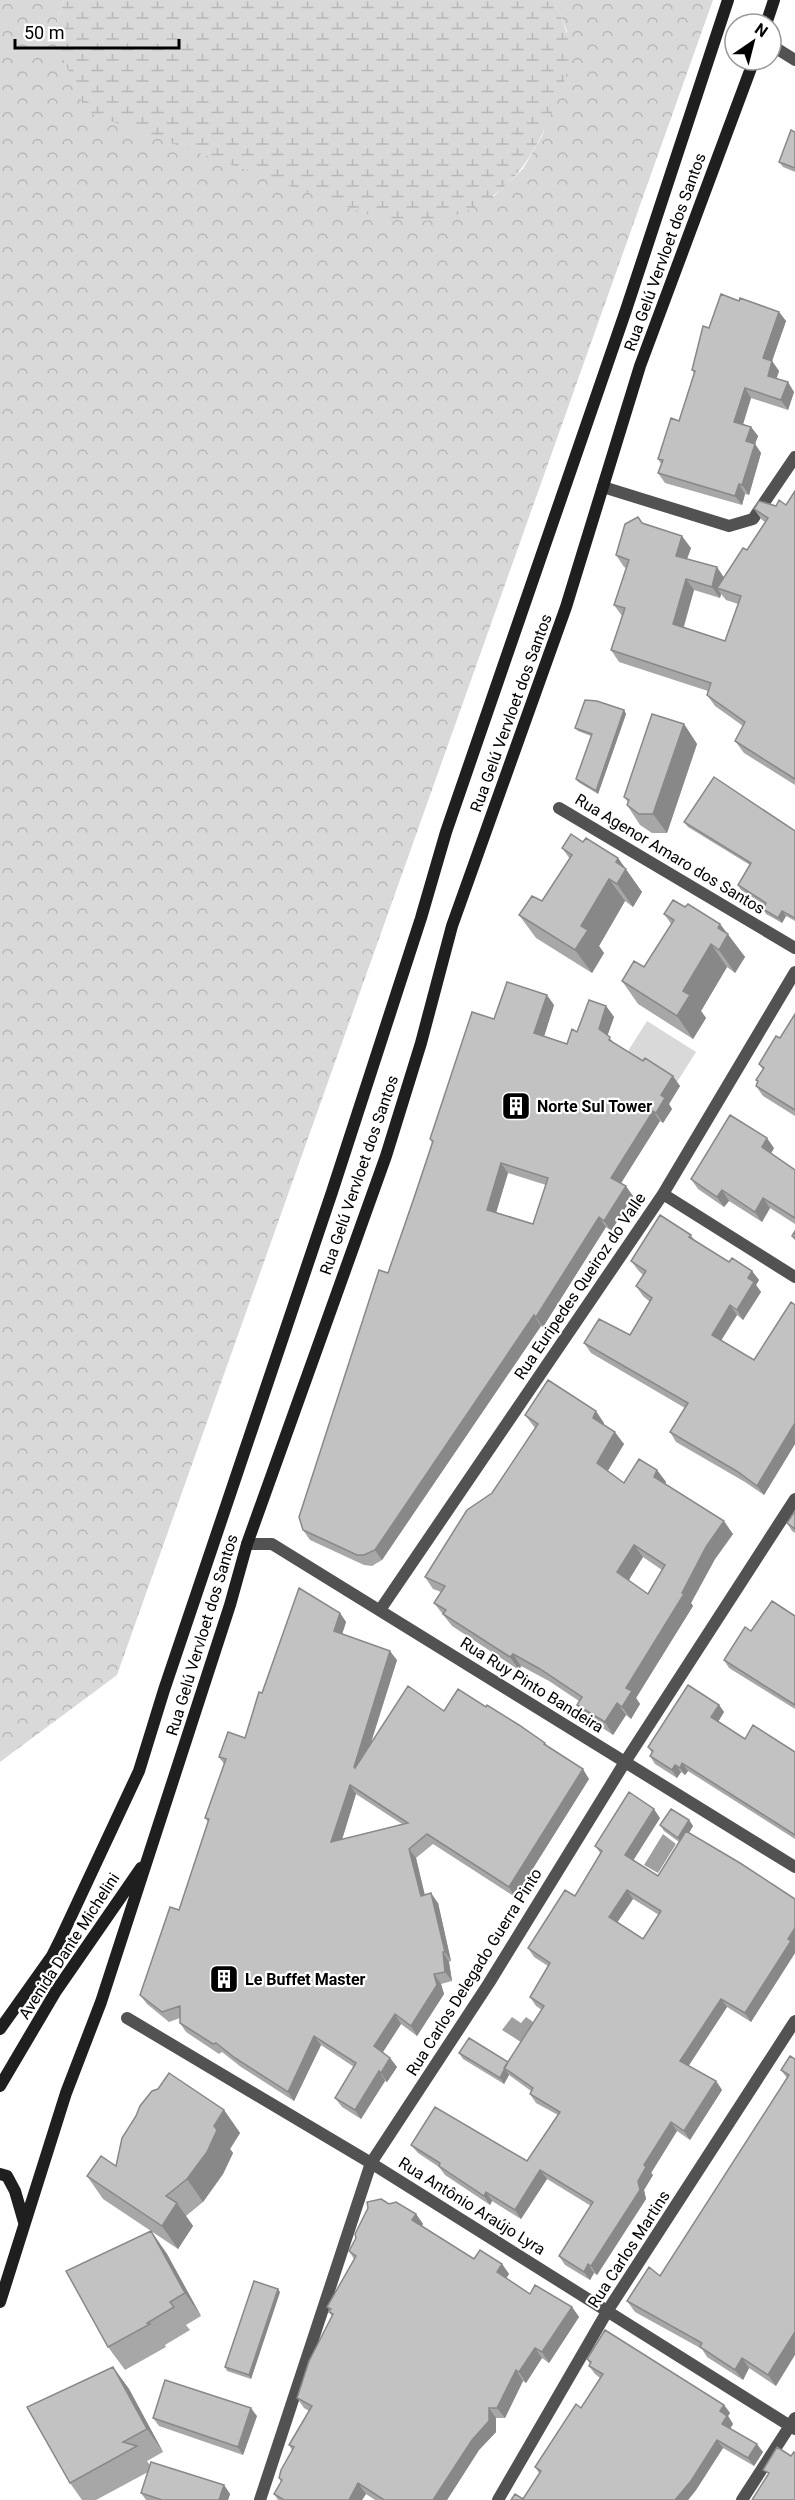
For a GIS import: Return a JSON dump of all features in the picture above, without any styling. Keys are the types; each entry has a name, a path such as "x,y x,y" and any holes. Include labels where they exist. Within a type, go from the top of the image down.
{"main road":[{"name":"Rua Gelú Vervloet dos Santos","path":"0,2029 52,1956 139,1771 230,1492 332,1192 421,918 446,832 623,320 728,0"},
{"name":"Rua Gelú Vervloet dos Santos","path":"0,2302 66,2093 101,2002 230,1605 247,1544 386,1156 421,1043 452,926 543,676 640,366 750,72"},
{"name":"Avenida Dante Michelini","path":"0,2086 56,1991 148,1857"},
{"path":"0,2174 8,2176 24,2222"}],"street":[{"path":"603,487 729,526 739,525 753,519 795,457"},
{"name":"Rua Agenor Amaro dos Santos","path":"559,808 795,948"},
{"name":"Rua Euripedes Queiroz do Valle","path":"380,1610 663,1194 795,972"},
{"path":"663,1194 795,1277"},
{"name":"Rua Carlos Delegado Guerra Pinto","path":"260,2500 371,2163 489,1983 625,1762 795,1499"},
{"name":"Rua Ruy Pinto Bandeira","path":"247,1544 272,1544 795,1867"},
{"name":"Rua Antônio Araújo Lyra","path":"127,2018 371,2163 793,2424"},
{"name":"Rua Carlos Martins","path":"498,2500 608,2310 795,2021"},
{"path":"742,2500 793,2424"}],"green space":[{"path":"0,0 64,0 53,35 494,196 523,169 543,134 567,31 554,0 713,0 117,1675 0,1762"},
{"path":"64,0 554,0 567,34 569,62 562,87 530,156 508,183 494,195 459,214 439,219 409,221 378,218 86,112 53,35"},
{"path":"647,1021 696,1052 677,1082 628,1051"}],"shaded area":[{"path":"663,1834 676,1844 658,1873 644,1865"},
{"path":"512,2017 521,2023 526,2017 532,2021 535,2027 527,2046 502,2030"}],"building":[{"path":"791,130 795,132 795,168 779,162"},
{"path":"721,294 739,301 740,298 779,312 763,358 772,361 768,376 788,382 781,400 745,388 734,422 751,427 746,441 755,444 742,485 739,484 735,496 658,473 663,460 658,459 671,418 679,421 695,371 692,370 703,326 709,328"},
{"path":"795,491 795,779 735,741 745,722 707,695 711,683 611,650 625,608 614,605 629,560 616,555 625,524 638,517 642,523 682,536 676,556 717,567 712,587 686,579 673,624 725,641 741,596 717,588 743,548 747,550 768,518 754,509 759,501 776,506 779,500 786,505"},
{"path":"585,700 597,701 624,710 596,791 576,779 592,734 575,728"},
{"path":"652,714 684,724 653,814 639,814 627,805 629,800 624,797"},
{"path":"714,777 795,831 795,918 782,911 778,918 763,909 766,903 738,885 751,863 684,822"},
{"path":"571,834 583,842 586,838 618,858 616,862 626,869 617,884 609,879 581,926 588,930 575,950 519,915 532,896 542,901 572,855 562,848"},
{"path":"673,900 685,907 688,904 720,924 718,928 728,934 719,950 711,944 683,991 690,995 677,1016 622,981 634,961 644,967 674,920 664,914"},
{"path":"507,982 547,995 534,1033 567,1044 572,1029 577,1032 589,1000 606,1006 599,1029 610,1037 609,1040 643,1061 645,1058 673,1076 661,1095 665,1098 656,1113 653,1111 611,1178 626,1186 604,1221 599,1217 536,1317 534,1315 375,1550 364,1555 357,1555 303,1530 299,1517 379,1270 388,1273 415,1195 433,1141 430,1139 472,1012 494,1019","holes":["501,1163 548,1178 533,1224 487,1210"]},
{"path":"795,1014 795,1110 756,1086 758,1081 756,1080 764,1068 759,1064 776,1036 780,1038"},
{"path":"730,1115 767,1138 762,1147 795,1170 795,1218 763,1198 755,1212 722,1190 717,1197 691,1179"},
{"path":"660,1215 691,1235 689,1237 729,1262 732,1258 752,1271 748,1278 754,1282 737,1310 730,1305 712,1335 754,1360 791,1302 795,1305 795,1423 757,1486 738,1472 670,1432 688,1403 584,1343 599,1319 630,1335 652,1298 636,1286 646,1271 631,1261"},
{"path":"548,1380 596,1411 593,1418 615,1432 597,1463 624,1483 639,1459 657,1470 654,1477 724,1521 706,1547 682,1593 684,1594 626,1688 632,1691 622,1707 617,1703 605,1722 577,1705 582,1697 540,1669 513,1654 510,1657 443,1614 446,1610 434,1603 445,1586 425,1577 467,1510 492,1493 538,1424 525,1415","holes":["634,1545 665,1565 648,1594 617,1572"]},
{"path":"795,1511 795,1529 787,1523"},
{"path":"299,1588 340,1613 334,1631 390,1651 355,1768 408,1686 444,1711 458,1689 519,1725 583,1769 509,1887 427,1834 409,1849 421,1896 431,1893 445,1952 443,1952 445,1972 434,1974 437,1985 411,2026 395,2014 374,2046 390,2058 381,2073 379,2071 355,2110 335,2098 356,2063 314,2036 288,2092 216,2043 213,2044 180,2023 180,2006 162,2012 140,1995 170,1907 179,1910 209,1819 205,1818 226,1759 219,1757 228,1732 245,1738 259,1692 262,1693","holes":["350,1785 408,1823 331,1842"]},
{"path":"772,1601 795,1616 795,1705 724,1660 745,1627 751,1631"},
{"path":"688,1685 719,1705 711,1717 745,1739 753,1725 795,1752 795,1835 682,1763 680,1768 675,1765 672,1770 650,1756 653,1751 648,1747"},
{"path":"629,1792 654,1809 625,1855 658,1876 686,1831 795,1899 795,1928 788,1939 791,1941 745,2013 721,1999 680,2061 716,2081 684,2131 671,2122 644,2165 646,2167 638,2181 640,2190 591,2266 588,2264 584,2272 559,2256 593,2202 540,2170 515,2210 486,2192 484,2196 439,2166 440,2163 411,2145 435,2107 527,2161 560,2112 530,2094 533,2088 504,2068 544,2006 530,1997 550,1963 528,1948 565,1890 575,1896 602,1851 595,1846","holes":["627,1890 661,1911 643,1939 609,1917"]},
{"path":"671,1809 689,1820 678,1838 660,1825"},
{"path":"469,2038 508,2062 500,2078 459,2053"},
{"path":"790,2056 795,2059 795,2332 768,2375 742,2358 735,2370 700,2347 702,2343 627,2301 649,2267 660,2276 789,2075 781,2070"},
{"path":"169,2073 224,2110 214,2126 217,2130 207,2152 187,2179 166,2196 177,2203 162,2226 87,2176 101,2156 116,2166 122,2138 140,2106 152,2091 158,2089"},
{"path":"381,2199 389,2204 396,2202 416,2214 412,2220 474,2259 480,2250 502,2264 497,2272 530,2294 535,2285 572,2307 542,2352 535,2348 519,2372 516,2370 497,2408 489,2408 489,2421 472,2440 433,2500 384,2500 358,2483 349,2500 284,2500 274,2494 282,2480 279,2478 281,2470 294,2447 289,2445 312,2406 297,2398 309,2361 333,2314 327,2307 356,2256 349,2251 368,2208 367,2202"},
{"path":"151,2231 185,2293 170,2302 174,2307 147,2323 150,2324 108,2347 66,2271"},
{"path":"254,2281 278,2289 249,2375 225,2367"},
{"path":"605,2330 724,2405 720,2411 727,2416 722,2424 757,2444 748,2458 717,2440 691,2481 675,2500 511,2500 515,2494 523,2499 541,2471 535,2467 576,2404 581,2408 603,2374 589,2366 591,2362 587,2359"},
{"path":"113,2367 147,2429 123,2442 137,2446 70,2483 27,2407"},
{"path":"165,2380 251,2408 238,2447 153,2418"},
{"path":"777,2447 791,2456 795,2453 795,2500 752,2500 769,2473 763,2470"},
{"path":"151,2462 224,2485 219,2500 162,2500 141,2493"}],"place":[{"name":"Norte Sul Tower","path":"516,1106"},
{"name":"Le Buffet Master","path":"224,1979"}]}
